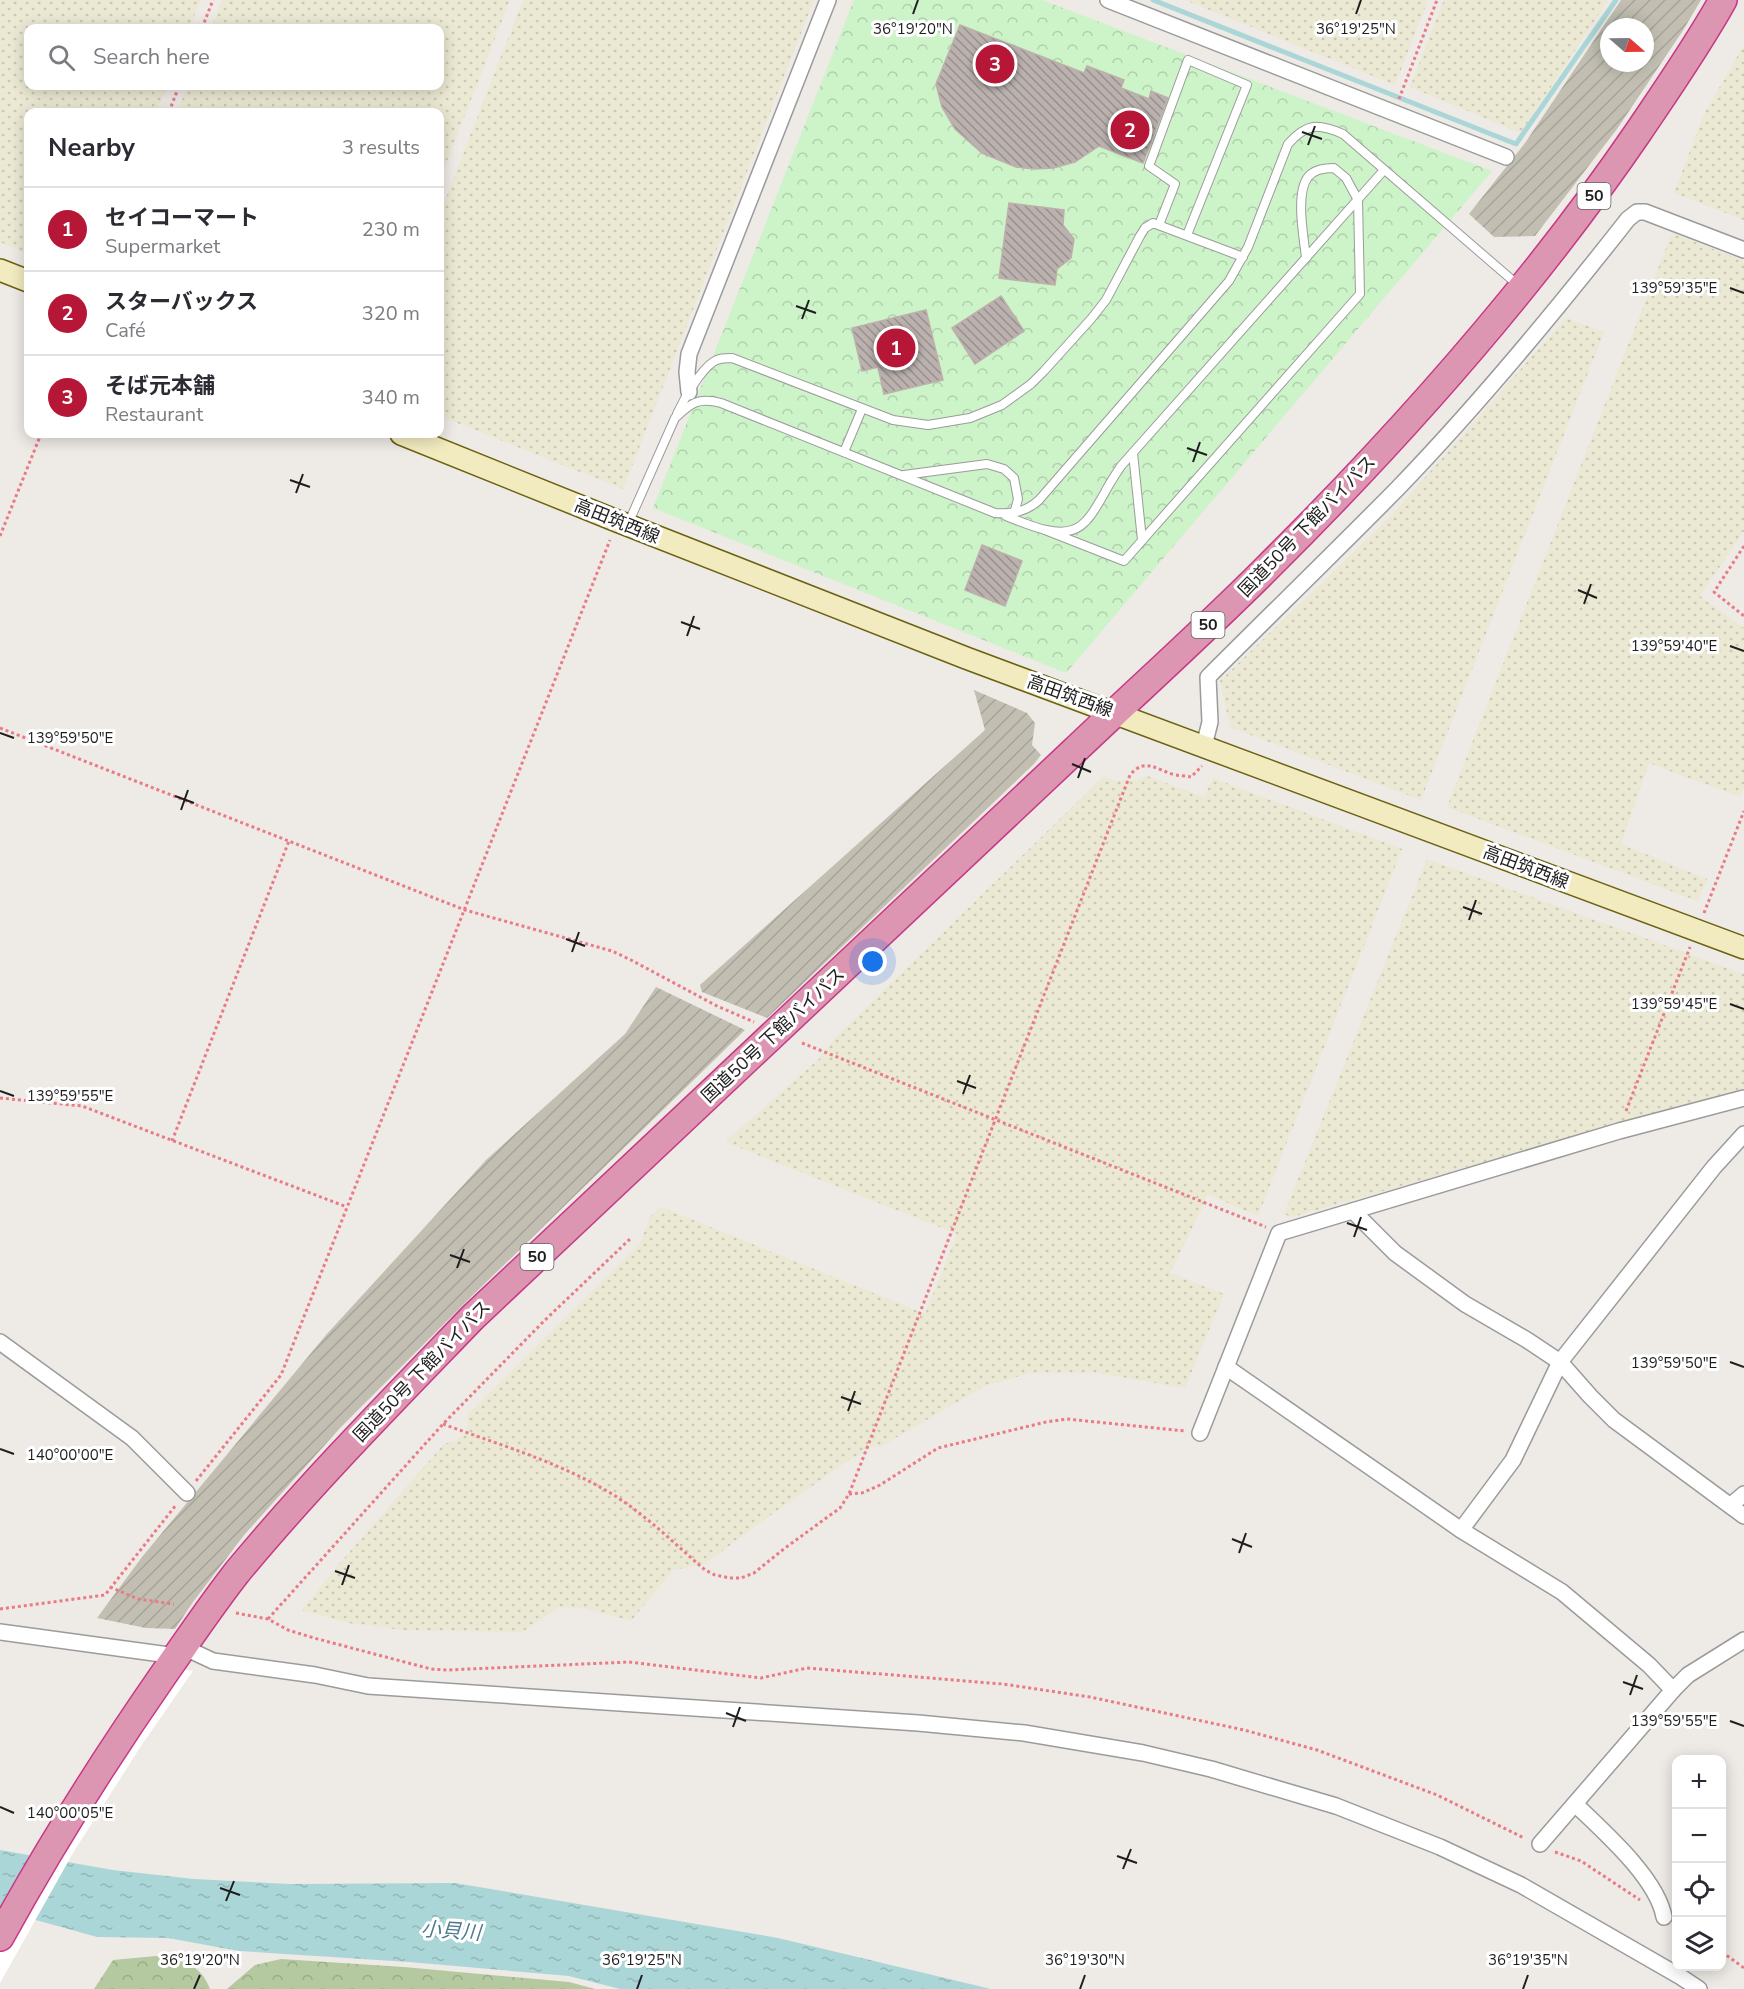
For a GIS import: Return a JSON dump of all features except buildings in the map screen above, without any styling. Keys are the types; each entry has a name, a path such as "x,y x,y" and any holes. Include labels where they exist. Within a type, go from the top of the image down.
{"highway":[{"name":"国道50号 下館バイパス","path":"0,1937 54,1841 122,1734 237,1573 303,1496 473,1317 1115,713 1265,570 1327,507 1400,429 1521,288 1595,195 1660,100 1723,0"}],"main road":[{"path":"0,270 24,279"},
{"name":"高田筑西線","path":"411,438 966,658 1744,948"}],"street":[{"path":"689,392 687,372 689,354 828,0"},
{"path":"1108,0 1506,157"},
{"path":"1208,747 1210,723 1208,677 1398,488 1495,383 1555,312 1628,219 1637,212 1645,212 1744,250"},
{"path":"1200,1433 1279,1233 1619,1131 1744,1098"},
{"path":"1461,1530 1513,1460 1560,1362 1714,1167 1744,1134"},
{"path":"1353,1211 1395,1253 1447,1291 1560,1362 1614,1420 1744,1516"},
{"path":"0,1342 132,1438 187,1492"},
{"path":"1226,1367 1461,1530 1569,1597 1649,1665 1673,1690"},
{"path":"1731,1505 1744,1494"},
{"path":"0,1632 315,1675 368,1686 918,1723 1024,1733 1154,1756 1211,1769 1336,1806 1440,1847 1521,1885 1699,1989"},
{"path":"1540,1844 1688,1675 1744,1640"},
{"path":"1575,1804 1640,1871 1662,1906 1664,1917"}],"lane":[{"path":"1159,225 1175,184 1149,166 1188,60 1247,85 1187,235"},
{"path":"995,513 1014,514 1031,507 1040,500 1229,281 1243,257 1288,144 1299,132 1320,126 1343,134 1521,288"},
{"path":"675,418 688,406 706,399 721,403 995,513 1124,561 1360,294 1358,200 1346,177 1334,168 1321,168 1308,177 1302,191 1302,222 1306,258"},
{"path":"1045,530 1070,530 1083,524 1094,514 1121,466 1384,170"},
{"path":"622,523 689,392 712,363 722,358 732,358 893,420 928,425 970,418 1002,405 1031,384 1091,319 1106,300 1145,228 1152,224 1159,225 1243,257"},
{"path":"844,452 862,409"},
{"path":"1133,453 1142,540"},
{"path":"903,476 987,464 1004,469 1014,478 1018,499 1014,514"}],"path":[{"path":"204,24 213,0"},
{"path":"1401,93 1437,0"},
{"path":"171,108 177,90"},
{"path":"0,536 39,438"},
{"path":"0,1609 105,1594 281,1375 465,910 622,523"},
{"path":"1744,546 1714,592 1744,615"},
{"path":"0,728 465,910 612,951 717,1006 758,1024"},
{"path":"443,1424 547,1461 613,1495 705,1570 715,1575 741,1578 754,1574 840,1508 849,1494 1130,776 1137,768 1149,765 1176,775 1191,777 1202,767 1208,747"},
{"path":"1619,1131 1744,811"},
{"path":"172,1141 289,841"},
{"path":"802,1043 1279,1233"},
{"path":"0,1098 82,1106 347,1207"},
{"path":"268,1619 443,1424 544,1321 630,1239"},
{"path":"849,1494 862,1494 880,1485 938,1448 1046,1422 1067,1419 1200,1433"},
{"path":"110,1587 138,1599 174,1604"},
{"path":"1726,1955 1744,1968"}],"shaded area":[{"path":"0,0 201,0 191,24 24,24 24,90 165,90 158,108 24,108 24,252 0,242"},
{"path":"222,0 510,0 444,169 444,108 179,108 186,90 444,90 444,24 213,24"},
{"path":"523,0 814,0 623,489 444,418 444,203"},
{"path":"1185,0 1428,0 1395,85"},
{"path":"1444,0 1608,0 1521,133 1410,87"},
{"path":"1621,0 1701,0 1617,129 1535,236 1494,237 1469,214 1525,143 1600,31 1600,72 1654,72 1654,18 1609,18"},
{"path":"1744,45 1744,220 1674,193 1704,114"},
{"path":"1672,233 1744,261 1744,531 1700,596 1744,628 1744,787 1740,797 1649,763 1621,844 1707,879 1698,901 1447,807"},
{"path":"1566,318 1604,332 1421,800 1230,727 1220,681 1391,516"},
{"path":"974,690 1027,713 1035,723 1032,745 1041,755 1034,764 767,1018 702,992 700,985 985,730"},
{"path":"1104,776 1116,781 1139,780 1147,776 1204,797 1213,778 1402,849 1258,1216 1207,1194 1170,1273 1224,1294 1185,1388 1098,1373 1030,1373 985,1386 880,1447 875,1446 849,1460 705,1564 673,1570 631,1621 584,1608 559,1607 522,1632 401,1630 348,1623 302,1610 444,1444 455,1441 464,1433 468,1425 467,1415 640,1244 650,1217 661,1207 925,1314 957,1234 725,1142 819,1059 835,1038"},
{"path":"1427,859 1744,974 1744,1088 1292,1217 1284,1214"},
{"path":"656,987 745,1030 341,1427 245,1534 175,1629 146,1628 97,1618 142,1557 326,1335 486,1160 625,1034"}],"green space":[{"path":"854,0 1042,0 1492,171 1066,673 653,508"},
{"path":"156,1956 189,1964 201,1973 210,1989 94,1989 113,1960"},
{"path":"281,1959 404,1967 569,1982 595,1989 227,1989 255,1965"}],"water":[{"name":"小貝川","path":"0,1850 113,1870 194,1879 290,1884 455,1883 778,1938 991,1989 620,1989 569,1976 409,1962 239,1951 168,1938 97,1937 0,1910"}],"pier":[{"path":"156,1665 193,1671 141,1746 73,1853 0,1983 0,1911"}],"waterway":[{"path":"1153,0 1516,144 1616,0"}],"place":[{"name":"そば元本舗","path":"995,64"},
{"name":"スターバックス","path":"1130,130"},
{"name":"セイコーマート","path":"896,348"}]}
